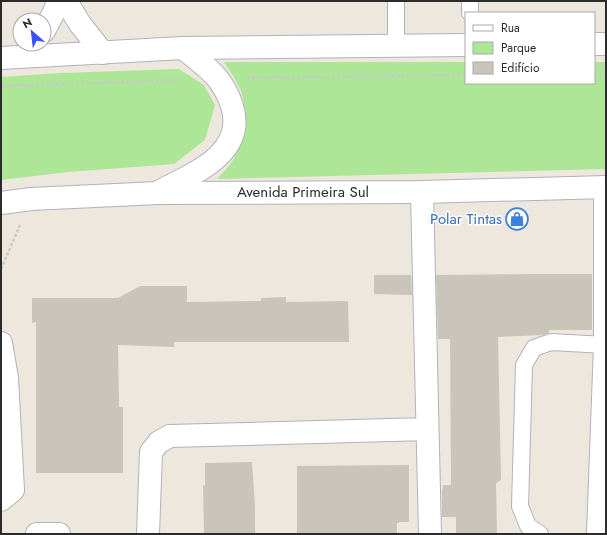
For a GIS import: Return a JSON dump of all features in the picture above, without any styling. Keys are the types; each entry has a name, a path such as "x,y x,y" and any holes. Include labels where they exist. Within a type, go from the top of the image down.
{"street":[{"path":"52,16 58,1"},
{"path":"66,1 80,24 104,53"},
{"path":"595,44 606,44"},
{"path":"18,53 104,53 183,48 465,45"},
{"path":"158,192 201,170 222,153 231,140 235,126 234,113 229,96 218,79 183,48"},
{"path":"598,534 605,345 605,187"},
{"name":"Avenida Primeira Sul","path":"1,203 31,199 158,192 422,192 605,187"},
{"path":"422,192 430,534"},
{"path":"1,343 13,490 1,500"},
{"path":"148,534 151,452 159,442 170,436 428,429"},
{"path":"37,534 59,534"}],"lane":[{"path":"396,1 396,46"},
{"path":"470,1 470,12"},
{"path":"540,534 528,526 520,506 524,365 534,348 551,342 605,345"}],"path":[{"path":"595,75 606,75"},
{"path":"1,269 31,199"}],"green space":[{"path":"224,62 465,62 465,84 595,84 595,62 606,62 606,169 217,179 230,165 242,138 245,114 242,93"},
{"path":"179,69 204,85 215,105 205,140 174,164 68,172 1,180 1,77 61,73"}],"building":[{"path":"592,274 592,330 549,330 549,333 543,335 498,337 501,480 496,483 497,534 456,534 456,517 442,517 443,485 451,485 450,339 438,339 436,275"},
{"path":"374,275 411,275 412,295 374,294"},
{"path":"140,286 187,286 187,302 261,301 261,298 286,297 286,302 348,301 349,342 174,342 174,347 118,345 119,407 123,407 123,473 36,473 36,322 32,323 32,298 118,298"},
{"path":"252,462 255,534 204,534 203,485 205,486 205,463"},
{"path":"409,465 409,522 397,523 397,534 297,534 297,466"}],"place":[{"name":"Polar Tintas","path":"517,219"}]}
